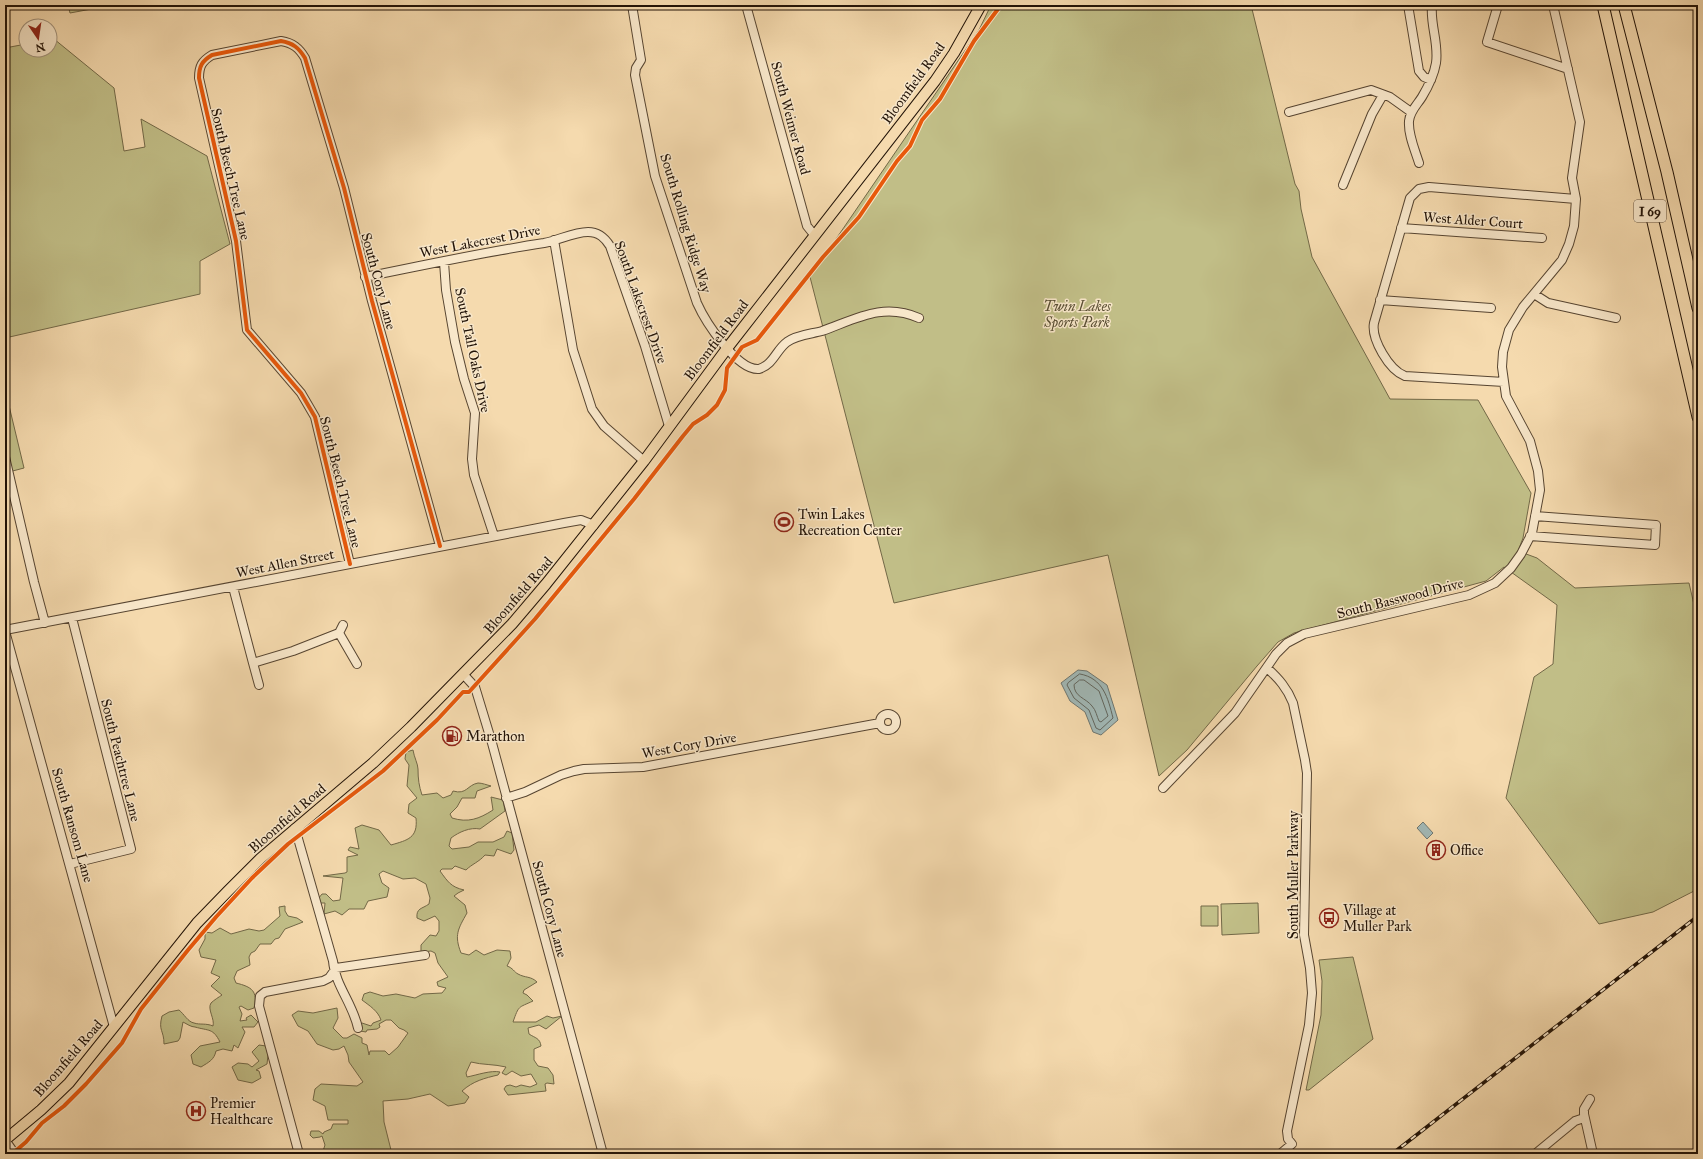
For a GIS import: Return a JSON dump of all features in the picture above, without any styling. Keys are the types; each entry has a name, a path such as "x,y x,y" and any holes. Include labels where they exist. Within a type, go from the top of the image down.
{"highway":[{"name":"I 69","path":"1602,5 1698,417"},
{"name":"I 69","path":"1624,5 1667,172 1698,308"}],"main road":[{"name":"Bloomfield Road","path":"5,1140 41,1110 69,1083 197,923 261,858 372,763 464,675 512,624 594,525 644,461 728,347 935,81 954,53 980,5"}],"street":[{"name":"South Rolling Ridge Way","path":"632,5 641,60 636,68 635,75 655,176 697,303 703,316 728,347 746,366 760,369 770,364 782,346 790,340 866,314 884,311 898,311 919,318"},
{"name":"South Weimer Road","path":"746,5 807,226 815,236"},
{"path":"1408,5 1419,71 1424,77 1431,80"},
{"path":"1419,163 1409,128 1411,112 1431,80 1436,56 1432,5"},
{"path":"1498,5 1487,42 1568,69"},
{"name":"South Basswood Drive","path":"1164,788 1236,713 1281,649 1296,638 1304,634 1469,595 1495,583 1511,568 1521,554 1530,536 1540,490 1538,471 1530,442 1506,396 1503,352 1509,330 1523,308 1558,266 1565,255 1574,226 1576,199 1572,178 1580,122 1553,5"},
{"name":"South Cory Lane","path":"212,55 274,42 288,42 297,48 307,63 321,116 344,188 365,276 440,546"},
{"name":"South Beech Tree Lane","path":"212,55 203,60 200,66 198,78 236,241 247,330 301,393 316,417 350,564"},
{"path":"1289,112 1366,90 1371,90 1383,94 1411,112"},
{"path":"1343,185 1372,114 1383,94"},
{"path":"1504,382 1401,374 1395,370 1375,340 1373,327 1410,198 1415,192 1423,187 1576,199"},
{"name":"West Alder Court","path":"1401,228 1542,238"},
{"name":"West Lakecrest Drive","path":"365,276 444,262 588,232 599,235"},
{"name":"South Lakecrest Drive","path":"599,235 610,246 645,346 669,426"},
{"path":"554,240 573,350 592,409 604,426 644,461"},
{"name":"South Tall Oaks Drive","path":"444,262 446,290 455,342 464,379 475,413 472,458 474,475 494,536"},
{"path":"1534,294 1548,303 1616,318"},
{"path":"1380,300 1491,308"},
{"path":"5,457 45,623"},
{"path":"1530,536 1655,545 1656,526 1535,516"},
{"name":"West Allen Street","path":"5,631 581,520 594,525"},
{"path":"233,587 259,685"},
{"name":"South Peachtree Lane","path":"70,864 130,849 72,618"},
{"path":"253,663 293,651 339,634 343,625"},
{"name":"South Ransom Lane","path":"5,631 114,1027"},
{"path":"339,634 357,664"},
{"name":"South Muller Parkway","path":"1267,668 1280,680 1289,694 1305,760 1304,935 1310,968 1312,993 1309,1025 1287,1131 1288,1139 1292,1144 1280,1154"},
{"name":"South Cory Lane","path":"464,675 475,687 603,1154"},
{"name":"West Cory Drive","path":"506,798 525,792 561,775 574,771 589,768 640,768 880,723"},
{"path":"295,828 333,961 334,970 350,1003 358,1028"},
{"path":"299,1154 259,1006 260,996 265,992 323,981 329,978 336,968 425,955"},
{"path":"1590,1099 1584,1109 1584,1118 1593,1154"},
{"path":"1535,1154 1575,1121 1584,1118"},
{"path":"5,1140 15,1154"}],"green space":[{"path":"68,5 113,5 70,13"},
{"name":"Twin Lakes Sports Park","path":"991,5 1251,5 1295,184 1299,191 1301,209 1312,257 1390,399 1478,400 1531,493 1523,538 1518,551 1537,558 1575,588 1689,583 1698,622 1698,889 1653,912 1599,924 1506,798 1534,677 1553,664 1557,605 1504,567 1486,581 1294,633 1278,642 1187,750 1159,776 1108,555 894,603 810,277 979,30"},
{"path":"58,42 114,88 124,151 145,147 141,119 207,156 230,244 200,261 200,294 5,338 5,48 18,46 18,58 58,58"},
{"path":"5,389 24,468 5,473"},
{"path":"413,750 418,767 422,795 437,793 443,798 451,795 453,791 461,792 478,783 491,786 477,791 475,798 462,798 457,807 450,814 452,818 468,820 478,818 493,810 491,797 503,800 505,811 480,829 469,829 454,836 451,838 449,846 452,849 469,847 478,842 493,842 504,837 507,831 512,833 514,850 511,854 497,849 494,856 485,855 466,870 455,866 452,869 442,869 440,871 450,884 464,890 454,896 465,905 467,913 461,923 457,937 461,953 469,955 476,950 484,955 497,950 510,951 511,958 507,966 518,974 537,982 524,990 523,993 533,1001 520,1008 513,1022 536,1022 547,1016 553,1018 562,1016 546,1029 539,1025 528,1028 529,1034 538,1040 541,1046 534,1049 534,1060 538,1066 548,1068 553,1075 554,1084 545,1084 546,1091 508,1095 504,1089 506,1086 510,1085 516,1087 521,1085 530,1087 537,1084 531,1074 521,1076 512,1071 506,1075 502,1073 506,1067 471,1062 466,1073 467,1077 488,1072 500,1072 498,1075 475,1082 462,1091 469,1097 465,1103 448,1106 430,1094 408,1099 383,1101 384,1122 392,1154 316,1154 323,1151 325,1145 322,1136 313,1138 310,1135 311,1131 319,1131 323,1134 331,1129 333,1124 348,1124 348,1120 328,1120 325,1106 313,1100 315,1089 321,1084 357,1086 363,1082 349,1062 344,1046 333,1050 317,1044 308,1031 298,1026 292,1015 298,1011 313,1013 337,1008 338,1018 333,1028 343,1038 347,1038 354,1034 362,1038 362,1043 367,1045 369,1055 370,1051 385,1051 389,1055 398,1047 408,1033 399,1028 391,1020 386,1020 379,1024 380,1027 377,1029 367,1030 366,1032 360,1031 360,1024 362,1023 371,1026 373,1023 381,1020 376,1011 362,1000 364,994 370,992 383,996 396,994 415,998 423,994 442,993 446,988 438,986 437,982 448,977 438,963 435,953 431,951 421,952 421,945 430,935 436,936 439,931 439,921 435,916 424,921 417,918 417,912 429,904 430,898 426,884 415,878 403,879 383,871 379,874 382,883 389,888 387,897 368,901 364,909 349,909 342,915 335,911 324,914 325,903 319,903 318,899 322,894 326,894 333,901 340,900 343,878 323,876 347,872 347,857 358,855 348,850 350,847 359,849 355,828 362,825 379,830 391,845 407,840 413,834 416,825 416,818 408,813 409,804 417,798 407,786 409,765 405,759 406,752"},
{"path":"1258,903 1259,933 1222,935 1221,904"},
{"path":"285,906 285,911 288,916 297,918 303,922 285,929 279,938 275,939 271,944 260,944 249,957 250,965 237,971 234,978 236,983 250,988 255,997 254,1008 248,1010 241,1006 239,1007 242,1014 240,1021 247,1020 246,1018 251,1015 258,1022 254,1027 242,1027 245,1032 238,1048 234,1045 232,1051 223,1049 216,1051 212,1059 201,1067 193,1064 191,1055 200,1046 220,1042 213,1032 183,1022 178,1041 164,1044 161,1021 162,1016 169,1012 179,1010 188,1020 196,1024 213,1026 210,1005 222,995 211,986 220,977 211,973 216,960 201,957 199,950 205,939 205,932 212,933 220,928 231,934 249,929 259,931 264,930 280,916 279,907"},
{"path":"1201,906 1218,906 1218,926 1201,926"},
{"path":"1353,957 1373,1039 1309,1090 1306,1090 1321,1015 1322,981 1319,960"},
{"path":"259,1045 266,1046 268,1055 267,1064 256,1070 259,1071 261,1078 252,1083 238,1080 232,1067 238,1063 248,1064 252,1067 259,1061 252,1052"}],"water":[{"path":"1078,670 1087,671 1107,685 1118,720 1101,735 1093,732 1085,712 1070,701 1061,683"},
{"path":"1423,822 1433,833 1427,839 1417,828"}],"railway":[{"path":"1392,1154 1698,916"}],"cycle path":[{"path":"12,1154 26,1142 42,1123 64,1106 86,1084 122,1043 141,1009 188,950 252,878 288,844 383,771 437,720 463,692 469,692 535,619 634,499 693,424 707,415 717,405 725,390 727,368 742,347 757,340 823,257 859,217 897,161 910,146 922,120 940,99 974,41 1001,5"},
{"path":"350,564 315,417 301,393 247,330 236,241 199,78 202,64 212,55 281,41 295,46 305,58 344,188 372,301 440,546"}],"place":[{"name":"Twin Lakes Recreation Center","path":"784,522"},
{"name":"Marathon","path":"452,736"},
{"name":"Office","path":"1436,850"},
{"name":"Village at Muller Park","path":"1329,918"},
{"name":"Premier Healthcare","path":"196,1111"}]}
